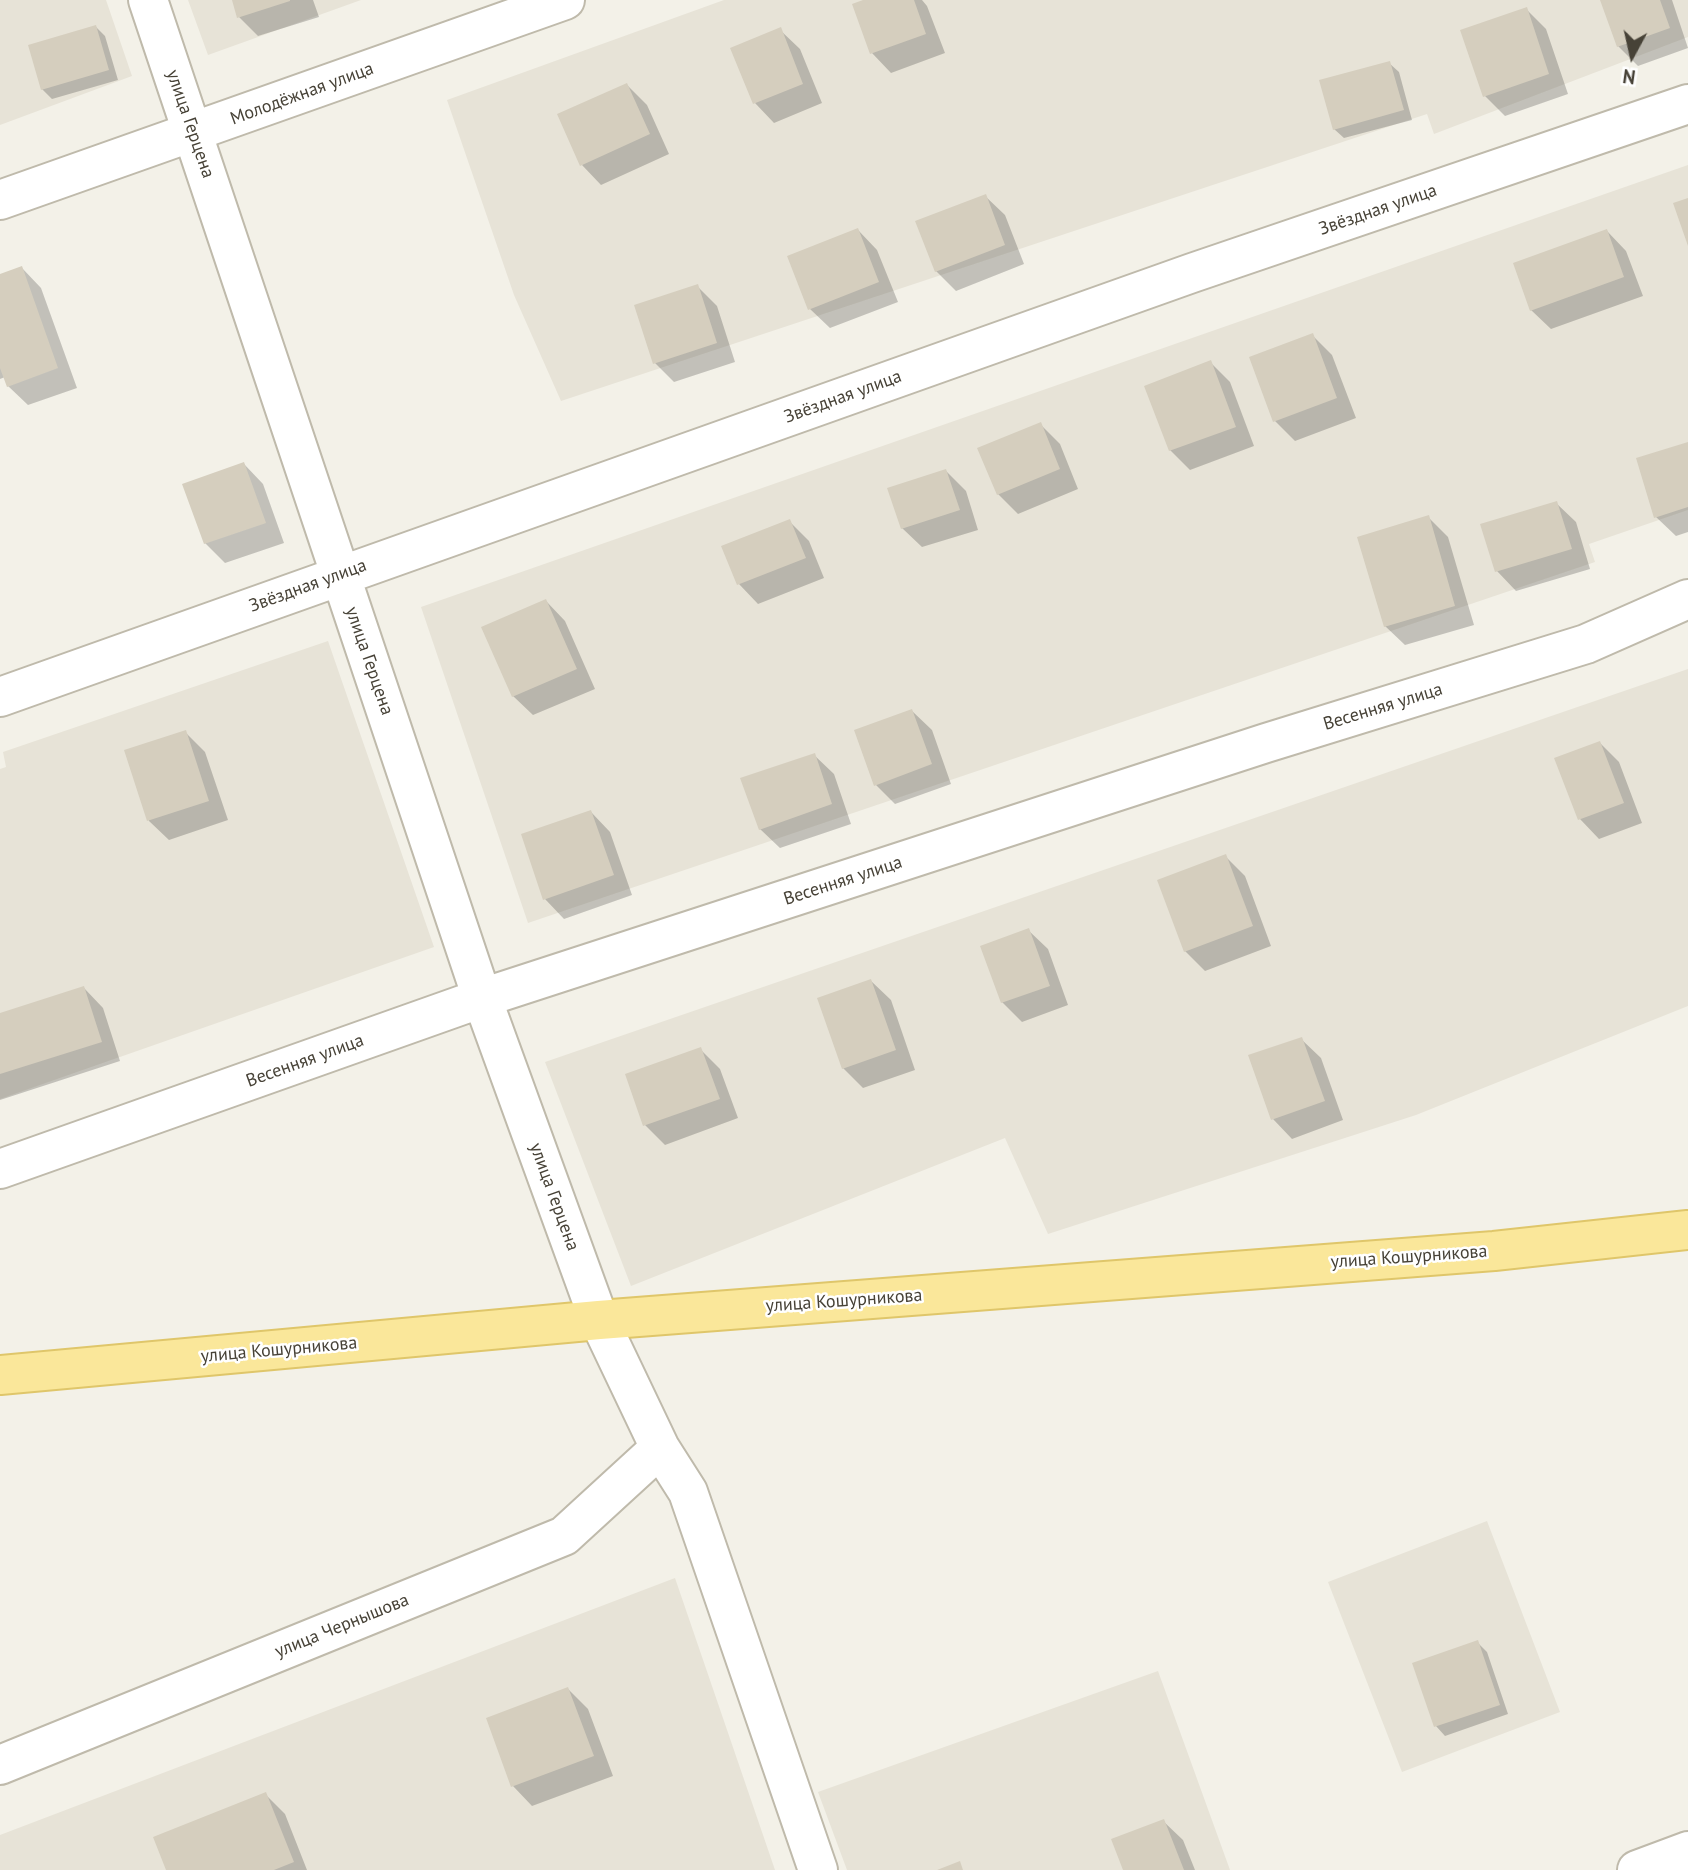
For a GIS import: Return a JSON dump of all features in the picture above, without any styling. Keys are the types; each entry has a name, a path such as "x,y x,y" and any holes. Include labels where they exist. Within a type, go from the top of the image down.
{"main road":[{"name":"улица Кошурникова","path":"0,1375 599,1320 1494,1251 1688,1230"}],"street":[{"name":"улица Герцена","path":"148,0 482,998 599,1320 660,1448 688,1492 818,1870"},
{"name":"Молодёжная улица","path":"0,200 565,0"},
{"name":"Звёздная улица","path":"0,696 1179,278 1688,104"},
{"name":"Весенняя улица","path":"0,1169 482,998 1266,743 1586,644 1688,599"},
{"name":"улица Чернышова","path":"0,1765 564,1536 660,1448"},
{"path":"1637,1870 1688,1851"}],"shaded area":[{"path":"0,0 106,0 132,76 0,125"},
{"path":"188,0 361,0 208,55"},
{"path":"724,0 1688,0 1688,37 1434,134 1427,114 561,401 514,295 447,100"},
{"path":"1688,165 1688,510 1589,544 1595,562 528,923 421,607"},
{"path":"328,641 434,947 0,1099 0,769 6,767 3,752"},
{"path":"1688,669 1688,1006 1416,1115 1048,1234 1005,1138 631,1286 545,1062"},
{"path":"1487,1521 1560,1712 1402,1772 1328,1582"},
{"path":"675,1578 775,1870 0,1870 0,1835"},
{"path":"1158,1671 1230,1870 847,1870 818,1792"}],"building":[{"path":"232,0 290,0 290,1 237,18"},
{"path":"863,0 914,0 926,34 870,54 852,4"},
{"path":"1600,0 1660,0 1670,28 1617,47"},
{"path":"1527,7 1549,74 1483,97 1460,30"},
{"path":"96,25 109,70 41,90 28,45"},
{"path":"781,27 803,84 753,104 730,48"},
{"path":"1390,61 1404,110 1333,130 1319,80"},
{"path":"627,83 650,134 580,166 557,114"},
{"path":"986,194 1005,245 935,272 915,221"},
{"path":"1688,198 1688,246 1673,203"},
{"path":"858,228 879,282 808,310 787,256"},
{"path":"1607,229 1624,277 1530,311 1513,263"},
{"path":"22,266 58,368 7,387 0,368 0,274"},
{"path":"698,284 717,343 653,364 634,305"},
{"path":"1313,333 1337,398 1273,422 1249,357"},
{"path":"1211,360 1236,427 1169,451 1144,386"},
{"path":"1041,422 1060,469 997,495 977,448"},
{"path":"1688,442 1688,507 1654,518 1636,458"},
{"path":"244,462 266,523 204,544 182,484"},
{"path":"946,469 960,510 901,529 887,488"},
{"path":"1557,501 1572,549 1495,572 1480,524"},
{"path":"1429,515 1455,606 1384,627 1357,537"},
{"path":"790,519 806,558 737,585 721,546"},
{"path":"546,599 577,669 512,697 481,627"},
{"path":"912,709 932,764 874,786 854,730"},
{"path":"186,730 209,801 147,821 124,750"},
{"path":"1600,741 1624,803 1578,820 1554,758"},
{"path":"815,753 832,804 759,830 740,778"},
{"path":"591,810 614,875 543,900 521,834"},
{"path":"1226,854 1253,926 1184,952 1157,880"},
{"path":"1029,928 1050,986 1001,1003 980,946"},
{"path":"871,979 896,1050 842,1069 817,998"},
{"path":"84,986 102,1042 0,1074 0,1013"},
{"path":"1302,1037 1325,1101 1271,1120 1248,1055"},
{"path":"701,1047 720,1099 643,1126 625,1074"},
{"path":"1478,1640 1500,1705 1434,1727 1412,1663"},
{"path":"568,1687 594,1756 511,1787 486,1718"},
{"path":"266,1792 294,1862 274,1870 166,1870 153,1837"},
{"path":"1164,1819 1184,1870 1123,1870 1111,1839"},
{"path":"960,1861 963,1870 937,1870"}]}
